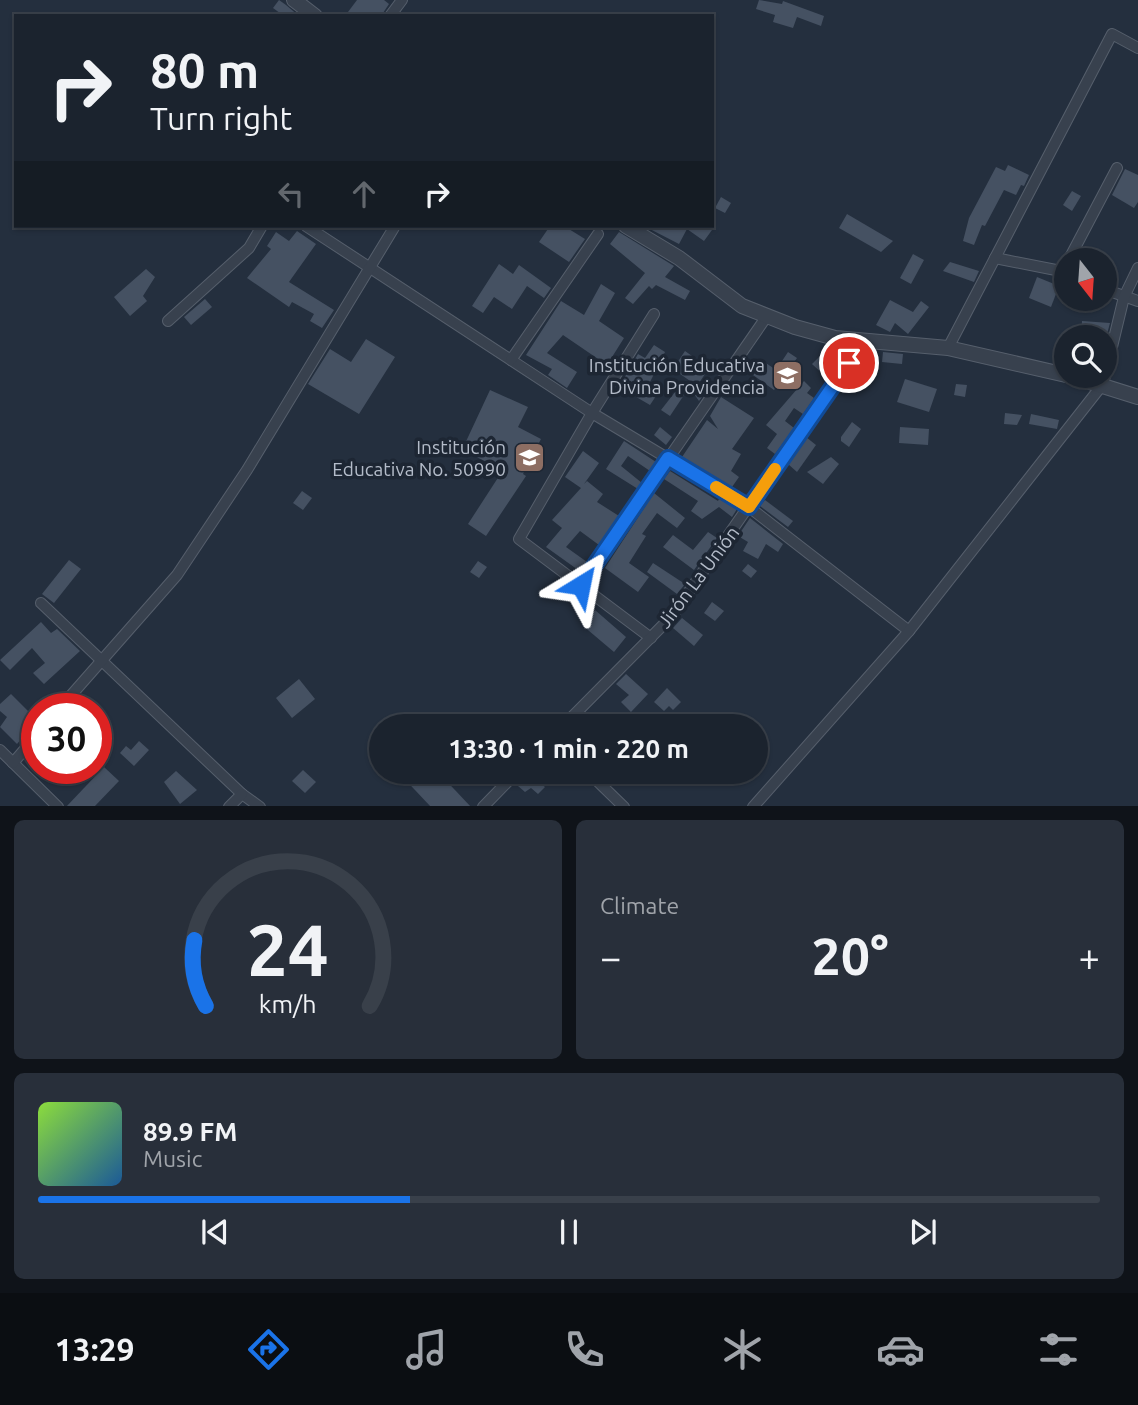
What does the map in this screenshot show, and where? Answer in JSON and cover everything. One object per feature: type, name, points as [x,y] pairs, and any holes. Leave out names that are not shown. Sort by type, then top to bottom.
[{"type":"street","points":[[294,0],[312,14]]},
{"type":"street","points":[[948,348],[1112,34],[1138,48]]},
{"type":"street","points":[[1075,248],[1117,168]]},
{"type":"street","points":[[168,321],[249,248],[261,228]]},
{"type":"street","points":[[309,228],[592,413],[749,507],[909,631]]},
{"type":"street","points":[[73,693],[177,575],[247,470],[395,228]]},
{"type":"street","points":[[629,228],[679,258],[742,306],[766,316],[835,338],[948,348],[1054,372]]},
{"type":"street","points":[[512,360],[598,234]]},
{"type":"street","points":[[995,258],[1054,266]]},
{"type":"street","points":[[1117,326],[1124,297],[1138,268]]},
{"type":"street","points":[[1117,294],[1138,301]]},
{"type":"street","points":[[651,638],[519,539],[592,413],[654,314]]},
{"type":"street","points":[[581,585],[766,316]]},
{"type":"street","name":"Jirón La Unión","points":[[575,714],[672,616],[863,342]]},
{"type":"street","points":[[754,806],[909,631],[1100,388]]},
{"type":"street","points":[[1114,388],[1138,397]]},
{"type":"street","points":[[41,603],[242,794],[259,806]]},
{"type":"street","points":[[0,750],[57,806]]},
{"type":"street","points":[[13,763],[21,754]]},
{"type":"street","points":[[484,806],[505,784]]},
{"type":"street","points":[[600,784],[623,806]]},
{"type":"street","points":[[230,806],[242,794]]},
{"type":"building","points":[[279,0],[296,14],[281,14],[273,8]]},
{"type":"building","points":[[357,0],[384,0],[389,4],[382,14],[346,14]]},
{"type":"building","points":[[759,0],[782,4],[783,1],[824,16],[821,26],[797,17],[793,28],[773,22],[775,15],[756,9]]},
{"type":"building","points":[[1008,165],[1029,175],[1024,186],[1021,185],[1016,195],[1004,190],[985,226],[982,225],[974,245],[963,241],[969,218],[996,167],[1005,171]]},
{"type":"building","points":[[1125,169],[1138,175],[1138,202],[1134,208],[1112,195]]},
{"type":"building","points":[[1072,191],[1081,196],[1072,211],[1063,205]]},
{"type":"building","points":[[721,197],[731,203],[725,213],[715,208]]},
{"type":"building","points":[[847,214],[893,241],[881,252],[839,228]]},
{"type":"building","points":[[549,228],[567,228],[585,239],[569,262],[539,242]]},
{"type":"building","points":[[648,228],[709,228],[712,230],[704,241],[687,229],[679,244]]},
{"type":"building","points":[[297,231],[316,244],[289,282],[334,310],[322,328],[310,321],[314,314],[292,302],[289,307],[247,278],[271,249],[267,246],[276,232],[289,241]]},
{"type":"building","points":[[619,232],[674,266],[665,277],[690,291],[685,300],[656,285],[652,289],[649,286],[633,304],[625,298],[645,273],[610,244]]},
{"type":"building","points":[[913,254],[924,260],[911,284],[900,278]]},
{"type":"building","points":[[950,262],[979,271],[974,282],[943,271]]},
{"type":"building","points":[[499,264],[513,274],[519,265],[551,288],[544,298],[527,286],[512,309],[494,297],[483,313],[472,306]]},
{"type":"building","points":[[146,269],[155,277],[143,296],[147,301],[130,316],[114,297]]},
{"type":"building","points":[[1037,277],[1054,284],[1051,307],[1029,298]]},
{"type":"building","points":[[601,284],[615,293],[599,321],[624,338],[607,365],[563,335],[547,353],[577,372],[567,388],[548,375],[552,369],[526,355],[561,301],[584,315]]},
{"type":"building","points":[[205,299],[212,307],[191,325],[184,317]]},
{"type":"building","points":[[890,300],[913,312],[921,301],[929,307],[908,334],[895,323],[890,332],[876,325]]},
{"type":"building","points":[[1082,321],[1110,323],[1109,325],[1082,325]]},
{"type":"building","points":[[366,339],[395,357],[359,414],[308,384],[330,349],[351,362]]},
{"type":"building","points":[[654,345],[665,352],[646,390],[656,396],[650,405],[631,394],[634,389],[622,382],[638,354],[645,358]]},
{"type":"building","points":[[834,348],[848,350],[830,375],[825,376],[812,364],[823,353],[827,357]]},
{"type":"building","points":[[685,351],[709,368],[699,383],[707,390],[699,401],[689,387],[693,383],[673,369]]},
{"type":"building","points":[[788,352],[797,358],[774,390],[753,375],[763,361],[776,370]]},
{"type":"building","points":[[883,352],[903,354],[902,364],[882,362]]},
{"type":"building","points":[[905,379],[937,389],[929,412],[897,402]]},
{"type":"building","points":[[804,381],[811,388],[807,393],[814,398],[803,414],[794,408],[785,421],[794,428],[775,454],[767,448],[777,434],[766,425]]},
{"type":"building","points":[[956,384],[967,385],[965,397],[954,395]]},
{"type":"building","points":[[679,387],[686,392],[670,416],[661,410]]},
{"type":"building","points":[[490,390],[528,407],[518,427],[541,439],[523,474],[526,476],[486,536],[468,524],[503,470],[462,450]]},
{"type":"building","points":[[721,397],[754,418],[732,449],[741,454],[731,471],[739,477],[732,487],[682,457],[707,420],[718,429],[710,416]]},
{"type":"building","points":[[1005,413],[1022,415],[1017,425],[1004,424]]},
{"type":"building","points":[[1031,414],[1059,420],[1057,429],[1029,424]]},
{"type":"building","points":[[852,422],[861,429],[849,447],[841,441],[841,437]]},
{"type":"building","points":[[660,427],[672,437],[666,445],[654,435]]},
{"type":"building","points":[[900,427],[929,429],[928,445],[899,443]]},
{"type":"building","points":[[806,437],[816,445],[797,472],[788,464]]},
{"type":"building","points":[[624,441],[656,462],[650,471],[628,456],[621,466],[642,483],[638,489],[606,469]]},
{"type":"building","points":[[583,451],[599,463],[584,484],[587,481],[603,494],[597,502],[619,516],[599,545],[580,531],[566,547],[587,562],[581,572],[546,547],[562,528],[552,520],[581,488],[565,477]]},
{"type":"building","points":[[831,457],[839,464],[823,484],[807,472]]},
{"type":"building","points":[[670,471],[718,501],[719,499],[737,509],[732,517],[719,507],[702,519],[691,511],[698,501],[664,479]]},
{"type":"building","points":[[302,491],[312,498],[303,510],[293,503]]},
{"type":"building","points":[[654,493],[685,518],[677,528],[657,513],[642,534],[646,536],[629,563],[649,577],[638,592],[605,568]]},
{"type":"building","points":[[765,500],[793,521],[788,527],[760,506]]},
{"type":"building","points":[[750,518],[783,544],[778,552],[766,544],[758,559],[743,551],[748,542],[738,536]]},
{"type":"building","points":[[708,532],[717,538],[694,570],[663,547],[673,535],[693,550]]},
{"type":"building","points":[[69,560],[81,569],[54,603],[42,594]]},
{"type":"building","points":[[478,561],[487,567],[479,578],[470,572]]},
{"type":"building","points":[[653,563],[685,584],[677,594],[647,572]]},
{"type":"building","points":[[748,564],[757,571],[751,578],[742,571]]},
{"type":"building","points":[[712,602],[724,611],[715,621],[704,613]]},
{"type":"building","points":[[595,610],[626,637],[614,652],[582,625]]},
{"type":"building","points":[[682,618],[703,635],[694,646],[673,628]]},
{"type":"building","points":[[41,622],[51,633],[57,629],[80,651],[44,684],[33,673],[45,663],[32,648],[10,670],[0,660]]},
{"type":"building","points":[[626,674],[648,694],[631,712],[621,702],[629,695],[616,684]]},
{"type":"building","points":[[299,679],[315,699],[292,718],[276,698]]},
{"type":"building","points":[[667,688],[681,702],[673,710],[669,706],[664,711],[654,702]]},
{"type":"building","points":[[11,694],[21,704],[21,739],[17,744],[0,727],[7,717],[0,711],[0,704]]},
{"type":"building","points":[[139,741],[149,750],[134,766],[120,753],[126,746],[131,750]]},
{"type":"building","points":[[303,770],[316,782],[305,793],[292,781]]},
{"type":"building","points":[[176,771],[197,790],[180,804],[164,782]]},
{"type":"building","points":[[112,774],[119,781],[95,806],[67,806],[88,784],[112,784]]},
{"type":"building","points":[[409,784],[449,784],[470,806],[430,806]]},
{"type":"building","points":[[542,784],[545,787],[538,794],[531,788],[525,792],[518,786]]},
{"type":"slow traffic","points":[[716,487],[749,507],[775,469]]},
{"type":"place","name":"Institución Educativa Divina Providencia","points":[[788,376]]},
{"type":"place","name":"Institución Educativa No. 50990","points":[[529,458]]},
{"type":"route","points":[[581,585],[668,458],[749,507],[849,363]]}]
